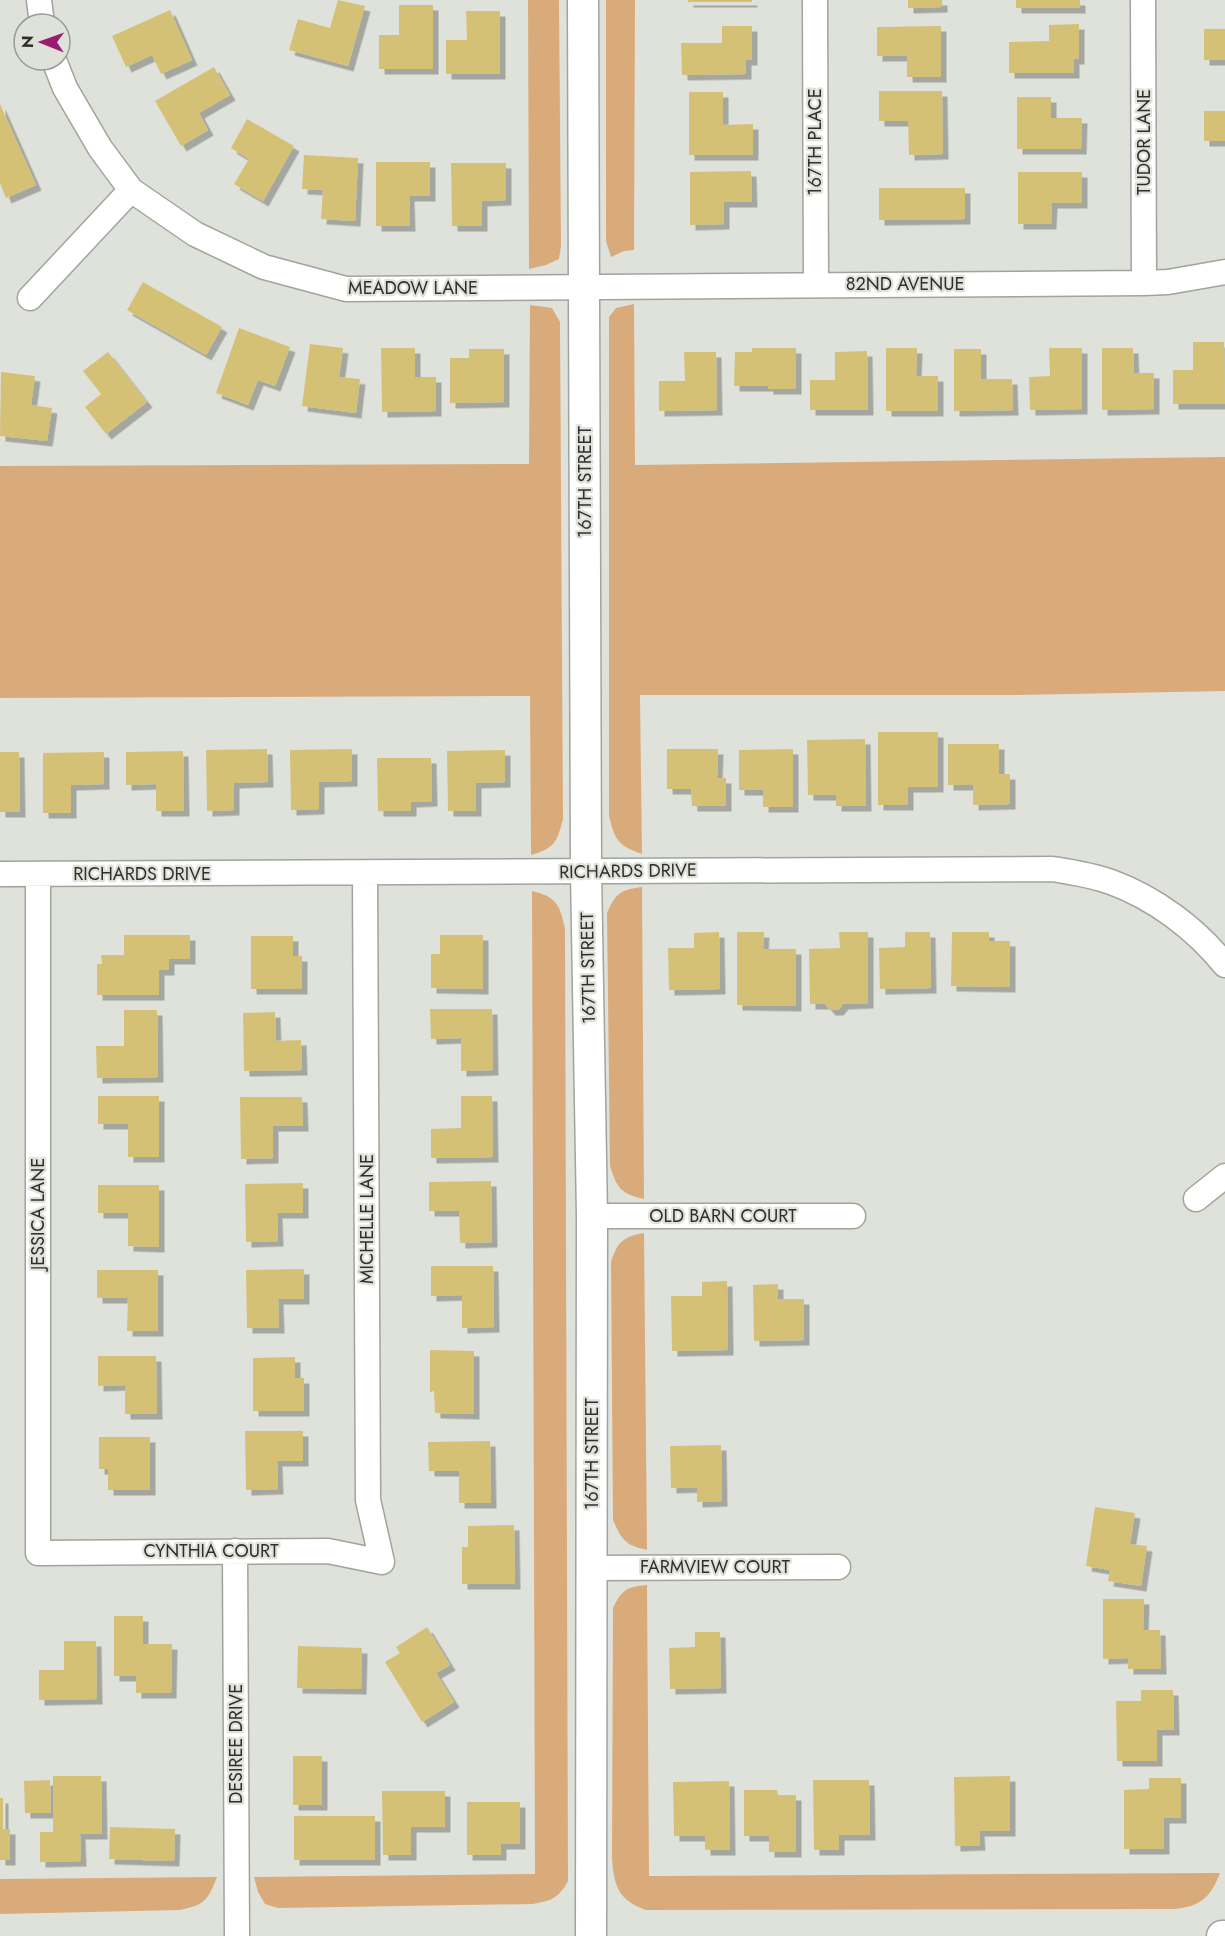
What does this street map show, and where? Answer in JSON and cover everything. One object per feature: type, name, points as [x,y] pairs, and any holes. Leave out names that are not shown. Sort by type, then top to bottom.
[{"type":"street","name":"167TH STREET","points":[[583,0],[586,871],[592,1216],[591,1936]]},
{"type":"street","name":"167TH PLACE","points":[[815,0],[816,285]]},
{"type":"street","name":"TUDOR LANE","points":[[1143,0],[1144,283]]},
{"type":"street","name":"MEADOW LANE","points":[[59,72],[65,88],[100,148],[131,190],[195,234],[264,267],[346,289],[583,287]]},
{"type":"street","points":[[30,298],[131,190]]},
{"type":"street","name":"82ND AVENUE","points":[[583,287],[1144,283],[1177,281],[1225,272]]},
{"type":"street","name":"RICHARDS DRIVE","points":[[0,874],[1053,869],[1110,881],[1138,894],[1194,933],[1225,965]]},
{"type":"street","name":"JESSICA LANE","points":[[38,874],[38,1553]]},
{"type":"street","name":"MICHELLE LANE","points":[[365,874],[368,1500],[382,1562]]},
{"type":"street","points":[[1196,1199],[1225,1176]]},
{"type":"street","name":"OLD BARN COURT","points":[[592,1216],[853,1216]]},
{"type":"street","name":"DESIREE DRIVE","points":[[235,1551],[237,1936]]},
{"type":"street","name":"CYNTHIA COURT","points":[[38,1553],[328,1551],[382,1562]]},
{"type":"street","name":"FARMVIEW COURT","points":[[592,1568],[838,1567]]},
{"type":"shaded area","points":[[528,0],[559,0],[561,246],[559,259],[529,269]]},
{"type":"shaded area","points":[[606,0],[635,0],[634,250],[624,251],[611,257],[606,241]]},
{"type":"shaded area","points":[[634,304],[635,465],[1225,457],[1225,691],[1016,695],[640,695],[642,854],[623,845],[613,831],[609,816],[609,317],[616,308]]},
{"type":"shaded area","points":[[530,305],[552,308],[560,322],[563,819],[557,839],[550,847],[531,855],[530,696],[0,698],[0,466],[529,464]]},
{"type":"shaded area","points":[[642,887],[644,1199],[630,1195],[621,1189],[610,1166],[607,913],[616,897],[624,891]]},
{"type":"shaded area","points":[[532,891],[547,896],[556,903],[565,929],[568,1881],[554,1898],[532,1904],[278,1908],[265,1904],[258,1892],[254,1877],[535,1874]]},
{"type":"shaded area","points":[[644,1233],[647,1550],[625,1541],[613,1520],[611,1262],[622,1241]]},
{"type":"shaded area","points":[[647,1585],[649,1876],[1220,1873],[1217,1881],[1198,1903],[1174,1909],[646,1910],[629,1902],[623,1897],[616,1884],[612,1858],[613,1608],[626,1590]]},
{"type":"shaded area","points":[[217,1877],[204,1900],[195,1906],[180,1910],[0,1914],[0,1879]]},
{"type":"building","points":[[338,0],[365,6],[348,66],[289,50],[298,19],[330,28]]},
{"type":"building","points":[[688,0],[752,0],[752,2],[688,2]]},
{"type":"building","points":[[908,0],[942,0],[942,7],[908,8]]},
{"type":"building","points":[[1016,0],[1080,0],[1080,8],[1016,8]]},
{"type":"building","points":[[399,5],[433,5],[433,69],[379,69],[379,35],[399,35]]},
{"type":"building","points":[[170,10],[192,60],[161,74],[152,55],[126,67],[112,36]]},
{"type":"building","points":[[466,11],[500,11],[500,74],[446,74],[446,40],[467,40]]},
{"type":"building","points":[[1079,24],[1079,59],[1074,59],[1074,73],[1009,73],[1009,42],[1049,41],[1049,25]]},
{"type":"building","points":[[722,26],[752,26],[752,60],[746,60],[746,74],[682,75],[681,43],[722,43]]},
{"type":"building","points":[[941,26],[941,77],[907,77],[907,56],[877,56],[877,27]]},
{"type":"building","points":[[1204,29],[1225,29],[1225,60],[1204,60]]},
{"type":"building","points":[[214,67],[230,95],[199,113],[208,130],[181,146],[155,101]]},
{"type":"building","points":[[879,91],[942,91],[943,154],[909,155],[908,121],[879,121]]},
{"type":"building","points":[[689,92],[723,92],[723,125],[753,124],[753,155],[689,155]]},
{"type":"building","points":[[1017,97],[1051,97],[1051,118],[1082,118],[1081,149],[1017,149]]},
{"type":"building","points":[[0,104],[36,185],[6,198],[0,183]]},
{"type":"building","points":[[1204,111],[1225,111],[1225,141],[1204,141]]},
{"type":"building","points":[[247,119],[294,146],[263,201],[234,184],[249,159],[231,148]]},
{"type":"building","points":[[304,155],[358,158],[355,221],[321,219],[323,190],[302,189]]},
{"type":"building","points":[[376,162],[430,162],[430,196],[409,196],[410,226],[376,226]]},
{"type":"building","points":[[451,163],[506,163],[506,200],[482,201],[482,226],[452,226]]},
{"type":"building","points":[[751,171],[752,202],[724,202],[724,224],[690,225],[690,172]]},
{"type":"building","points":[[1018,172],[1082,172],[1082,203],[1052,203],[1051,224],[1018,224]]},
{"type":"building","points":[[879,188],[965,188],[965,219],[879,220]]},
{"type":"building","points":[[143,282],[222,327],[206,355],[127,310]]},
{"type":"building","points":[[239,328],[290,347],[275,386],[258,380],[248,405],[216,393]]},
{"type":"building","points":[[1193,342],[1224,342],[1225,404],[1173,404],[1173,370],[1193,370]]},
{"type":"building","points":[[310,344],[343,348],[339,377],[360,379],[356,413],[302,406]]},
{"type":"building","points":[[381,348],[415,348],[415,377],[436,377],[436,411],[382,412]]},
{"type":"building","points":[[752,348],[796,348],[796,389],[734,386],[735,352],[752,352]]},
{"type":"building","points":[[886,348],[917,348],[916,376],[938,376],[938,411],[886,411]]},
{"type":"building","points":[[1049,348],[1082,348],[1082,409],[1030,410],[1029,377],[1050,376]]},
{"type":"building","points":[[1102,348],[1133,348],[1134,373],[1154,373],[1154,409],[1102,410]]},
{"type":"building","points":[[469,349],[504,349],[504,402],[450,403],[450,358],[469,358]]},
{"type":"building","points":[[954,349],[981,349],[981,379],[1012,379],[1013,410],[954,411]]},
{"type":"building","points":[[867,351],[868,410],[810,410],[810,380],[835,380],[835,352]]},
{"type":"building","points":[[108,352],[147,402],[106,434],[85,407],[101,394],[83,371]]},
{"type":"building","points":[[684,352],[716,352],[717,410],[659,411],[659,381],[685,381]]},
{"type":"building","points":[[1,372],[35,376],[31,405],[52,408],[47,441],[0,436]]},
{"type":"building","points":[[878,732],[938,732],[938,787],[908,787],[908,805],[878,805]]},
{"type":"building","points":[[865,739],[866,806],[836,806],[836,795],[808,795],[807,740]]},
{"type":"building","points":[[948,744],[999,744],[999,774],[1010,774],[1010,804],[973,805],[973,785],[948,785]]},
{"type":"building","points":[[267,749],[268,782],[234,783],[234,810],[207,811],[206,750]]},
{"type":"building","points":[[352,749],[352,781],[319,782],[319,809],[291,810],[290,750]]},
{"type":"building","points":[[667,749],[718,749],[717,778],[726,778],[726,806],[692,806],[691,789],[667,789]]},
{"type":"building","points":[[793,749],[793,807],[763,807],[763,790],[739,790],[739,750]]},
{"type":"building","points":[[505,750],[505,782],[476,783],[476,811],[448,811],[447,751]]},
{"type":"building","points":[[183,751],[184,811],[156,811],[156,784],[126,785],[126,752]]},
{"type":"building","points":[[0,752],[19,752],[20,812],[0,812]]},
{"type":"building","points":[[104,752],[104,784],[71,785],[71,813],[43,813],[43,753]]},
{"type":"building","points":[[377,758],[431,758],[432,801],[411,802],[411,811],[378,811]]},
{"type":"building","points":[[719,932],[720,989],[669,990],[668,948],[694,948],[694,933]]},
{"type":"building","points":[[737,932],[764,932],[763,949],[796,949],[796,1006],[737,1005]]},
{"type":"building","points":[[839,932],[868,932],[868,1003],[843,1004],[838,1010],[830,1010],[825,1004],[810,1004],[809,949],[840,948]]},
{"type":"building","points":[[905,932],[930,932],[931,988],[880,989],[879,948],[905,947]]},
{"type":"building","points":[[952,932],[989,932],[989,941],[1010,941],[1010,987],[951,986]]},
{"type":"building","points":[[124,935],[190,935],[190,959],[169,959],[169,970],[159,970],[159,995],[97,995],[97,964],[102,964],[101,955],[124,955]]},
{"type":"building","points":[[440,935],[483,935],[483,989],[431,988],[431,954],[440,954]]},
{"type":"building","points":[[251,936],[293,936],[293,956],[302,956],[302,989],[251,989]]},
{"type":"building","points":[[430,1009],[492,1009],[493,1070],[461,1071],[461,1038],[431,1039]]},
{"type":"building","points":[[124,1010],[157,1010],[158,1077],[97,1078],[96,1046],[124,1046]]},
{"type":"building","points":[[275,1012],[276,1041],[301,1040],[302,1070],[244,1071],[243,1013]]},
{"type":"building","points":[[98,1096],[159,1096],[159,1157],[128,1157],[128,1124],[98,1124]]},
{"type":"building","points":[[461,1096],[492,1096],[493,1157],[431,1158],[431,1129],[461,1128]]},
{"type":"building","points":[[240,1097],[302,1097],[303,1126],[273,1126],[273,1158],[241,1159]]},
{"type":"building","points":[[491,1181],[492,1242],[460,1243],[459,1211],[429,1211],[429,1182]]},
{"type":"building","points":[[303,1183],[303,1213],[277,1213],[278,1241],[246,1242],[245,1184]]},
{"type":"building","points":[[98,1185],[159,1185],[159,1247],[128,1246],[128,1213],[98,1213]]},
{"type":"building","points":[[431,1266],[493,1266],[494,1327],[462,1328],[462,1295],[431,1296]]},
{"type":"building","points":[[304,1269],[304,1299],[278,1299],[279,1328],[247,1328],[246,1270]]},
{"type":"building","points":[[97,1270],[158,1270],[158,1331],[127,1331],[128,1298],[97,1298]]},
{"type":"building","points":[[727,1281],[728,1350],[672,1351],[671,1296],[702,1296],[702,1282]]},
{"type":"building","points":[[778,1284],[778,1299],[804,1299],[804,1340],[754,1341],[753,1285]]},
{"type":"building","points":[[430,1350],[474,1351],[474,1414],[435,1413],[434,1391],[430,1392]]},
{"type":"building","points":[[98,1356],[156,1356],[157,1414],[125,1414],[125,1385],[98,1386]]},
{"type":"building","points":[[295,1357],[295,1378],[304,1378],[304,1411],[253,1411],[253,1358]]},
{"type":"building","points":[[245,1431],[303,1431],[303,1461],[277,1461],[278,1489],[246,1490]]},
{"type":"building","points":[[99,1437],[150,1437],[150,1490],[108,1490],[108,1469],[99,1469]]},
{"type":"building","points":[[490,1441],[491,1503],[459,1503],[459,1471],[429,1471],[428,1442]]},
{"type":"building","points":[[721,1445],[722,1501],[697,1502],[697,1487],[671,1488],[670,1446]]},
{"type":"building","points":[[1095,1507],[1135,1513],[1130,1544],[1147,1546],[1141,1586],[1108,1581],[1110,1570],[1086,1566]]},
{"type":"building","points":[[514,1525],[515,1584],[462,1584],[462,1547],[468,1547],[468,1526]]},
{"type":"building","points":[[1103,1599],[1144,1599],[1143,1630],[1160,1630],[1161,1669],[1128,1669],[1128,1658],[1103,1659]]},
{"type":"building","points":[[114,1616],[143,1616],[143,1644],[172,1644],[171,1693],[136,1693],[136,1676],[114,1676]]},
{"type":"building","points":[[427,1627],[450,1665],[436,1673],[454,1702],[422,1722],[385,1662],[400,1653],[396,1647]]},
{"type":"building","points":[[695,1632],[720,1632],[721,1688],[670,1689],[669,1648],[695,1647]]},
{"type":"building","points":[[64,1641],[96,1641],[97,1699],[39,1700],[39,1670],[64,1670]]},
{"type":"building","points":[[298,1646],[362,1648],[361,1689],[297,1688]]},
{"type":"building","points":[[1141,1690],[1173,1690],[1174,1730],[1157,1730],[1157,1761],[1117,1761],[1116,1701],[1141,1701]]},
{"type":"building","points":[[293,1756],[322,1756],[322,1805],[293,1805]]},
{"type":"building","points":[[53,1776],[101,1776],[102,1834],[80,1834],[81,1861],[40,1862],[40,1832],[53,1832]]},
{"type":"building","points":[[1010,1776],[1010,1831],[979,1831],[980,1845],[955,1846],[954,1777]]},
{"type":"building","points":[[1149,1778],[1181,1778],[1181,1818],[1164,1818],[1164,1849],[1124,1849],[1124,1790],[1149,1789]]},
{"type":"building","points":[[50,1780],[51,1813],[25,1813],[24,1781]]},
{"type":"building","points":[[813,1780],[869,1780],[870,1835],[839,1835],[839,1850],[814,1850]]},
{"type":"building","points":[[729,1781],[730,1850],[705,1850],[705,1836],[674,1836],[673,1782]]},
{"type":"building","points":[[744,1790],[777,1790],[778,1795],[796,1795],[796,1852],[769,1852],[769,1836],[744,1836]]},
{"type":"building","points":[[382,1791],[445,1791],[445,1827],[411,1827],[411,1855],[383,1855]]},
{"type":"building","points":[[0,1798],[3,1798],[3,1829],[10,1829],[10,1860],[0,1860]]},
{"type":"building","points":[[467,1802],[520,1802],[520,1844],[501,1844],[501,1855],[467,1855]]},
{"type":"building","points":[[294,1816],[375,1816],[375,1860],[294,1860]]},
{"type":"building","points":[[110,1827],[175,1829],[174,1861],[109,1859]]}]
